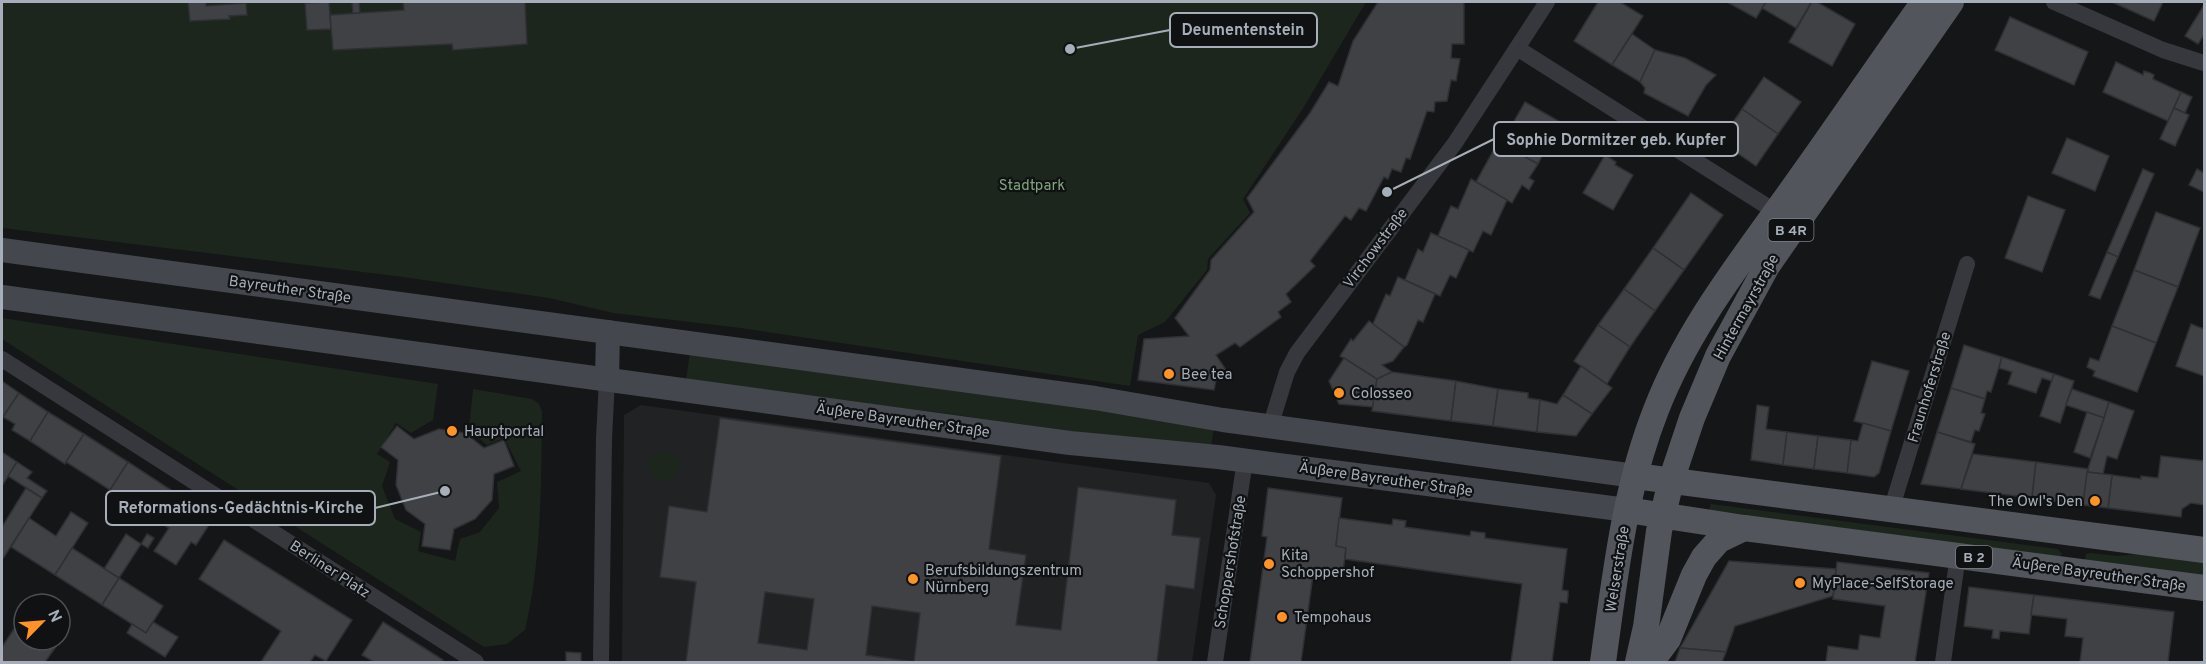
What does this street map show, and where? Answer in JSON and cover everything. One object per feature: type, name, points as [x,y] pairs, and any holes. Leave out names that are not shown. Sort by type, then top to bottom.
[{"type":"main road","name":"Hintermayrstraße","points":[[1635,476],[1655,412],[1681,354],[1720,289],[1924,2]]},
{"type":"main road","name":"Hintermayrstraße","points":[[1662,515],[1684,441],[1708,376],[1754,287],[1781,244],[1951,2]]},
{"type":"main road","name":"Bayreuther Straße","points":[[2,250],[608,332]]},
{"type":"main road","name":"Äußere Bayreuther Straße","points":[[2,297],[1070,443],[1245,460],[2205,588]]},
{"type":"main road","points":[[607,380],[608,332],[1095,398],[1270,427],[2205,550]]},
{"type":"main road","name":"Welserstraße","points":[[1603,663],[1627,510],[1635,476]]},
{"type":"main road","name":"B 4R","points":[[1638,663],[1646,627],[1662,515]]},
{"type":"main road","points":[[1650,663],[1668,639],[1694,575],[1704,557],[1712,546],[1725,536],[1744,528]]},
{"type":"main road","points":[[2076,570],[2073,558],[2074,547],[2089,535]]},
{"type":"street","name":"Virchowstraße","points":[[1270,427],[1287,372],[1297,353],[1455,143],[1547,2]]},
{"type":"street","points":[[2054,2],[2163,50],[2205,63]]},
{"type":"street","points":[[1517,48],[1776,212]]},
{"type":"street","name":"Fraunhoferstraße","points":[[1891,510],[1967,264]]},
{"type":"street","name":"Berliner Platz","points":[[2,359],[476,663]]},
{"type":"street","points":[[601,663],[607,380]]},
{"type":"street","name":"Schoppershofstraße","points":[[1215,663],[1245,460]]},
{"type":"street","points":[[1943,663],[1958,555]]},
{"type":"shaded area","name":"Berufsbildungszentrum Nürnberg","points":[[641,405],[1209,483],[1216,495],[1192,662],[622,662],[624,415]]},
{"type":"green space","name":"Stadtpark","points":[[2,2],[1366,2],[1302,110],[1243,199],[1250,213],[1208,259],[1207,270],[1165,322],[1138,335],[1130,386],[741,328],[613,313],[549,298],[396,276],[2,228]]},
{"type":"green space","points":[[2,318],[438,384],[433,420],[411,433],[396,423],[377,454],[390,462],[382,486],[395,519],[421,532],[418,551],[455,561],[460,539],[480,532],[499,508],[497,482],[521,471],[504,438],[487,445],[469,430],[473,389],[532,399],[539,404],[542,411],[541,494],[535,576],[525,630],[507,644],[484,647],[2,339]]},
{"type":"green space","points":[[690,352],[1101,409],[1214,428],[1211,446],[1112,437],[686,381]]},
{"type":"green space","points":[[664,451],[674,456],[679,466],[674,476],[664,481],[654,476],[649,466],[654,456]]},
{"type":"green space","points":[[1711,504],[2058,549],[2062,554],[2060,557],[1708,512]]},
{"type":"green space","points":[[2149,553],[2204,560],[2204,577],[2085,560],[2086,554],[2117,556]]},
{"type":"building","points":[[188,2],[206,2],[206,6],[246,3],[247,15],[229,16],[230,19],[190,21]]},
{"type":"building","points":[[329,2],[331,29],[307,30],[305,3]]},
{"type":"building","points":[[352,2],[359,2],[360,13],[353,14]]},
{"type":"building","points":[[403,2],[525,2],[527,44],[453,50],[452,44],[333,50],[330,15],[404,10]]},
{"type":"building","points":[[1378,2],[1464,2],[1464,44],[1452,44],[1451,58],[1460,59],[1456,81],[1451,80],[1447,101],[1435,102],[1434,112],[1427,111],[1410,159],[1406,158],[1401,172],[1392,169],[1388,179],[1384,177],[1366,211],[1359,208],[1351,220],[1345,216],[1310,261],[1315,266],[1286,294],[1291,302],[1278,312],[1281,317],[1240,347],[1235,343],[1216,355],[1226,370],[1217,375],[1214,390],[1138,380],[1144,339],[1189,336],[1175,318],[1210,270],[1211,260],[1254,212],[1247,198],[1310,113],[1329,82],[1338,86],[1353,41]]},
{"type":"building","points":[[1598,2],[1620,2],[1643,16],[1612,65],[1574,41]]},
{"type":"building","points":[[1727,2],[1766,2],[1756,18]]},
{"type":"building","points":[[1766,2],[1811,3],[1796,28],[1762,8]]},
{"type":"building","points":[[1812,2],[1817,2],[1855,24],[1832,66],[1789,42]]},
{"type":"building","points":[[2112,2],[2163,2],[2154,21]]},
{"type":"building","points":[[2204,5],[2204,35],[2198,44],[2185,36]]},
{"type":"building","points":[[2010,17],[2088,52],[2074,85],[1995,50]]},
{"type":"building","points":[[1632,34],[1655,50],[1640,82],[1612,65]]},
{"type":"building","points":[[1655,50],[1685,58],[1716,75],[1706,85],[1688,116],[1644,93],[1645,88],[1640,82]]},
{"type":"building","points":[[2116,62],[2143,75],[2144,71],[2150,73],[2154,75],[2153,79],[2181,92],[2168,121],[2103,92]]},
{"type":"building","points":[[1764,77],[1801,102],[1778,134],[1742,109]]},
{"type":"building","points":[[2181,92],[2192,97],[2185,113],[2174,108]]},
{"type":"building","points":[[1525,102],[1562,123],[1550,144],[1554,146],[1549,155],[1544,152],[1538,164],[1501,144]]},
{"type":"building","points":[[2174,108],[2189,115],[2175,146],[2160,139]]},
{"type":"building","points":[[1742,109],[1778,134],[1756,166],[1720,141]]},
{"type":"building","points":[[2067,138],[2109,156],[2095,191],[2052,173]]},
{"type":"building","points":[[1498,142],[1538,164],[1529,178],[1534,181],[1529,190],[1522,185],[1512,203],[1476,182]]},
{"type":"building","points":[[1605,155],[1616,162],[1615,165],[1633,175],[1613,210],[1583,193]]},
{"type":"building","points":[[2143,169],[2154,174],[2118,257],[2107,252]]},
{"type":"building","points":[[2197,169],[2204,173],[2204,192],[2189,185]]},
{"type":"building","points":[[1471,179],[1507,200],[1491,235],[1483,231],[1473,252],[1438,236],[1451,206],[1458,209]]},
{"type":"building","points":[[1691,193],[1723,215],[1684,270],[1653,248]]},
{"type":"building","points":[[2028,196],[2065,210],[2042,272],[2005,258]]},
{"type":"building","points":[[2156,212],[2200,228],[2178,287],[2134,270]]},
{"type":"building","points":[[1431,233],[1469,250],[1456,278],[1450,275],[1440,296],[1405,280],[1418,249],[1423,252]]},
{"type":"building","points":[[1653,248],[1684,270],[1655,311],[1624,289]]},
{"type":"building","points":[[2107,252],[2118,257],[2100,299],[2089,295]]},
{"type":"building","points":[[2134,270],[2178,287],[2156,343],[2112,326]]},
{"type":"building","points":[[1398,277],[1435,294],[1423,322],[1418,320],[1404,347],[1373,324],[1386,294],[1390,296]]},
{"type":"building","points":[[1624,289],[1655,311],[1630,347],[1598,325]]},
{"type":"building","points":[[1369,321],[1404,347],[1393,361],[1382,365],[1392,372],[1377,379],[1340,356],[1351,339],[1353,341]]},
{"type":"building","points":[[2191,324],[2204,329],[2204,376],[2176,366]]},
{"type":"building","points":[[1598,325],[1630,347],[1607,384],[1574,361]]},
{"type":"building","points":[[2112,326],[2156,343],[2137,392],[2093,376],[2095,371],[2087,367],[2090,358],[2099,361]]},
{"type":"building","points":[[1964,345],[2002,357],[1991,392],[1987,391],[1985,399],[1951,388]]},
{"type":"building","points":[[2002,357],[2054,374],[2052,381],[2042,378],[2036,393],[2008,384],[2012,372],[1999,368]]},
{"type":"building","points":[[1344,358],[1377,379],[1373,407],[1339,404],[1329,381]]},
{"type":"building","points":[[1872,361],[1909,371],[1891,431],[1854,421]]},
{"type":"building","points":[[1581,366],[1612,388],[1592,414],[1563,395]]},
{"type":"building","points":[[1392,372],[1456,381],[1451,421],[1372,411],[1377,379]]},
{"type":"building","points":[[2054,374],[2074,381],[2060,423],[2040,416]]},
{"type":"building","points":[[2,381],[19,393],[3,417],[2,415]]},
{"type":"building","points":[[1456,381],[1498,389],[1493,426],[1451,421]]},
{"type":"building","points":[[1951,388],[1985,399],[1981,413],[1985,414],[1979,431],[1975,430],[1971,442],[1937,432]]},
{"type":"building","points":[[1498,389],[1528,393],[1528,398],[1540,400],[1537,432],[1493,426]]},
{"type":"building","points":[[2072,389],[2109,402],[2104,418],[2066,405]]},
{"type":"building","points":[[19,393],[48,412],[30,441],[12,430],[15,424],[3,417]]},
{"type":"building","points":[[1563,395],[1592,414],[1576,436],[1537,432],[1540,400],[1557,404]]},
{"type":"building","points":[[2109,402],[2134,411],[2117,459],[2107,456],[2103,474],[2087,472]]},
{"type":"building","points":[[1757,405],[1769,407],[1766,429],[1787,432],[1783,465],[1751,460]]},
{"type":"building","points":[[48,412],[84,434],[65,464],[30,441]]},
{"type":"building","points":[[2087,412],[2104,418],[2090,458],[2074,452]]},
{"type":"building","name":"Berufsbildungszentrum Nürnberg","points":[[720,418],[1001,456],[989,549],[1026,555],[1016,625],[1061,630],[1078,487],[1176,500],[1172,535],[1200,538],[1194,589],[1166,585],[1157,662],[914,662],[686,662],[696,582],[660,577],[669,506],[707,512]],"holes":[[[765,592],[814,599],[807,650],[758,643]],[[872,606],[920,613],[914,662],[866,655]]]},
{"type":"building","points":[[1863,423],[1891,431],[1879,473],[1874,477],[1847,473],[1851,440],[1858,441]]},
{"type":"building","points":[[397,426],[414,439],[439,429],[465,433],[484,448],[504,440],[514,466],[494,474],[492,500],[475,519],[454,529],[450,550],[422,546],[425,524],[406,510],[396,485],[398,460],[381,447]]},
{"type":"building","points":[[1787,432],[1818,436],[1814,469],[1783,465]]},
{"type":"building","points":[[1937,432],[1975,444],[1961,489],[1921,484]]},
{"type":"building","points":[[84,434],[128,462],[110,490],[66,462]]},
{"type":"building","points":[[1818,436],[1851,440],[1847,473],[1814,469]]},
{"type":"building","points":[[2,452],[17,462],[2,486]]},
{"type":"building","points":[[1973,454],[2036,462],[2032,498],[1961,489]]},
{"type":"building","points":[[2161,456],[2204,461],[2204,505],[2191,503],[2182,509],[2181,517],[2108,508],[2112,475],[2141,479],[2141,476],[2158,478]]},
{"type":"building","points":[[17,462],[32,472],[27,478],[47,491],[42,498],[8,476]]},
{"type":"building","points":[[128,462],[174,492],[156,520],[110,490]]},
{"type":"building","points":[[2036,462],[2088,469],[2083,505],[2032,498]]},
{"type":"building","points":[[2087,472],[2112,475],[2108,508],[2083,505]]},
{"type":"building","points":[[26,488],[42,498],[2,560],[2,527]]},
{"type":"building","name":"Tempohaus","points":[[1268,488],[1342,498],[1336,546],[1346,548],[1343,572],[1314,568],[1301,662],[1250,662],[1267,537],[1262,536]]},
{"type":"building","points":[[174,492],[214,517],[196,545],[191,542],[176,565],[154,551],[169,528],[156,520]]},
{"type":"building","points":[[71,512],[88,523],[55,575],[11,547],[29,518],[56,536]]},
{"type":"building","points":[[1339,518],[1392,525],[1393,519],[1406,521],[1405,527],[1470,536],[1471,531],[1485,533],[1485,538],[1567,549],[1562,590],[1568,591],[1568,596],[1567,603],[1560,602],[1552,662],[1511,662],[1522,584],[1345,559],[1346,548],[1336,546]]},
{"type":"building","points":[[126,534],[141,544],[119,578],[104,569]]},
{"type":"building","points":[[147,534],[154,538],[148,548],[141,544]]},
{"type":"building","points":[[224,540],[352,620],[326,661],[315,655],[310,662],[261,662],[281,631],[199,579]]},
{"type":"building","points":[[72,548],[119,578],[102,605],[55,575]]},
{"type":"building","points":[[1729,561],[1836,569],[1833,596],[1735,626],[1726,652],[1680,648]]},
{"type":"building","points":[[1837,562],[1929,573],[1915,662],[1826,662],[1828,646],[1858,650],[1860,635],[1880,638],[1885,606],[1833,599]]},
{"type":"building","points":[[119,578],[163,606],[146,633],[102,605]]},
{"type":"building","points":[[1969,587],[2034,595],[2029,634],[2000,631],[1999,639],[1992,638],[1993,630],[1964,626]]},
{"type":"building","points":[[2034,595],[2174,612],[2168,662],[2080,662],[2083,638],[2065,636],[2067,619],[2031,615]]},
{"type":"building","points":[[153,622],[178,637],[165,657],[127,633],[132,624],[146,633]]},
{"type":"building","points":[[383,622],[443,660],[441,662],[374,662],[362,655]]},
{"type":"building","points":[[12,632],[12,652],[52,652],[45,662],[2,662],[2,647]]},
{"type":"building","points":[[1680,648],[1726,652],[1722,662],[1675,662]]},
{"type":"building","points":[[566,652],[581,653],[581,662],[566,662]]},
{"type":"place","name":"Deumentenstein","points":[[1070,49]]},
{"type":"place","name":"Sophie Dormitzer geb. Kupfer","points":[[1387,192]]},
{"type":"place","name":"Bee tea","points":[[1169,374]]},
{"type":"place","name":"Colosseo","points":[[1339,393]]},
{"type":"place","name":"Hauptportal","points":[[452,431]]},
{"type":"place","name":"Reformations-Gedächtnis-Kirche","points":[[445,491]]},
{"type":"place","name":"The Owl's Den","points":[[2095,501]]},
{"type":"place","name":"Kita Schoppershof","points":[[1269,564]]},
{"type":"place","name":"Berufsbildungszentrum Nürnberg","points":[[913,579]]},
{"type":"place","name":"MyPlace-SelfStorage","points":[[1800,583]]},
{"type":"place","name":"Tempohaus","points":[[1282,617]]}]
